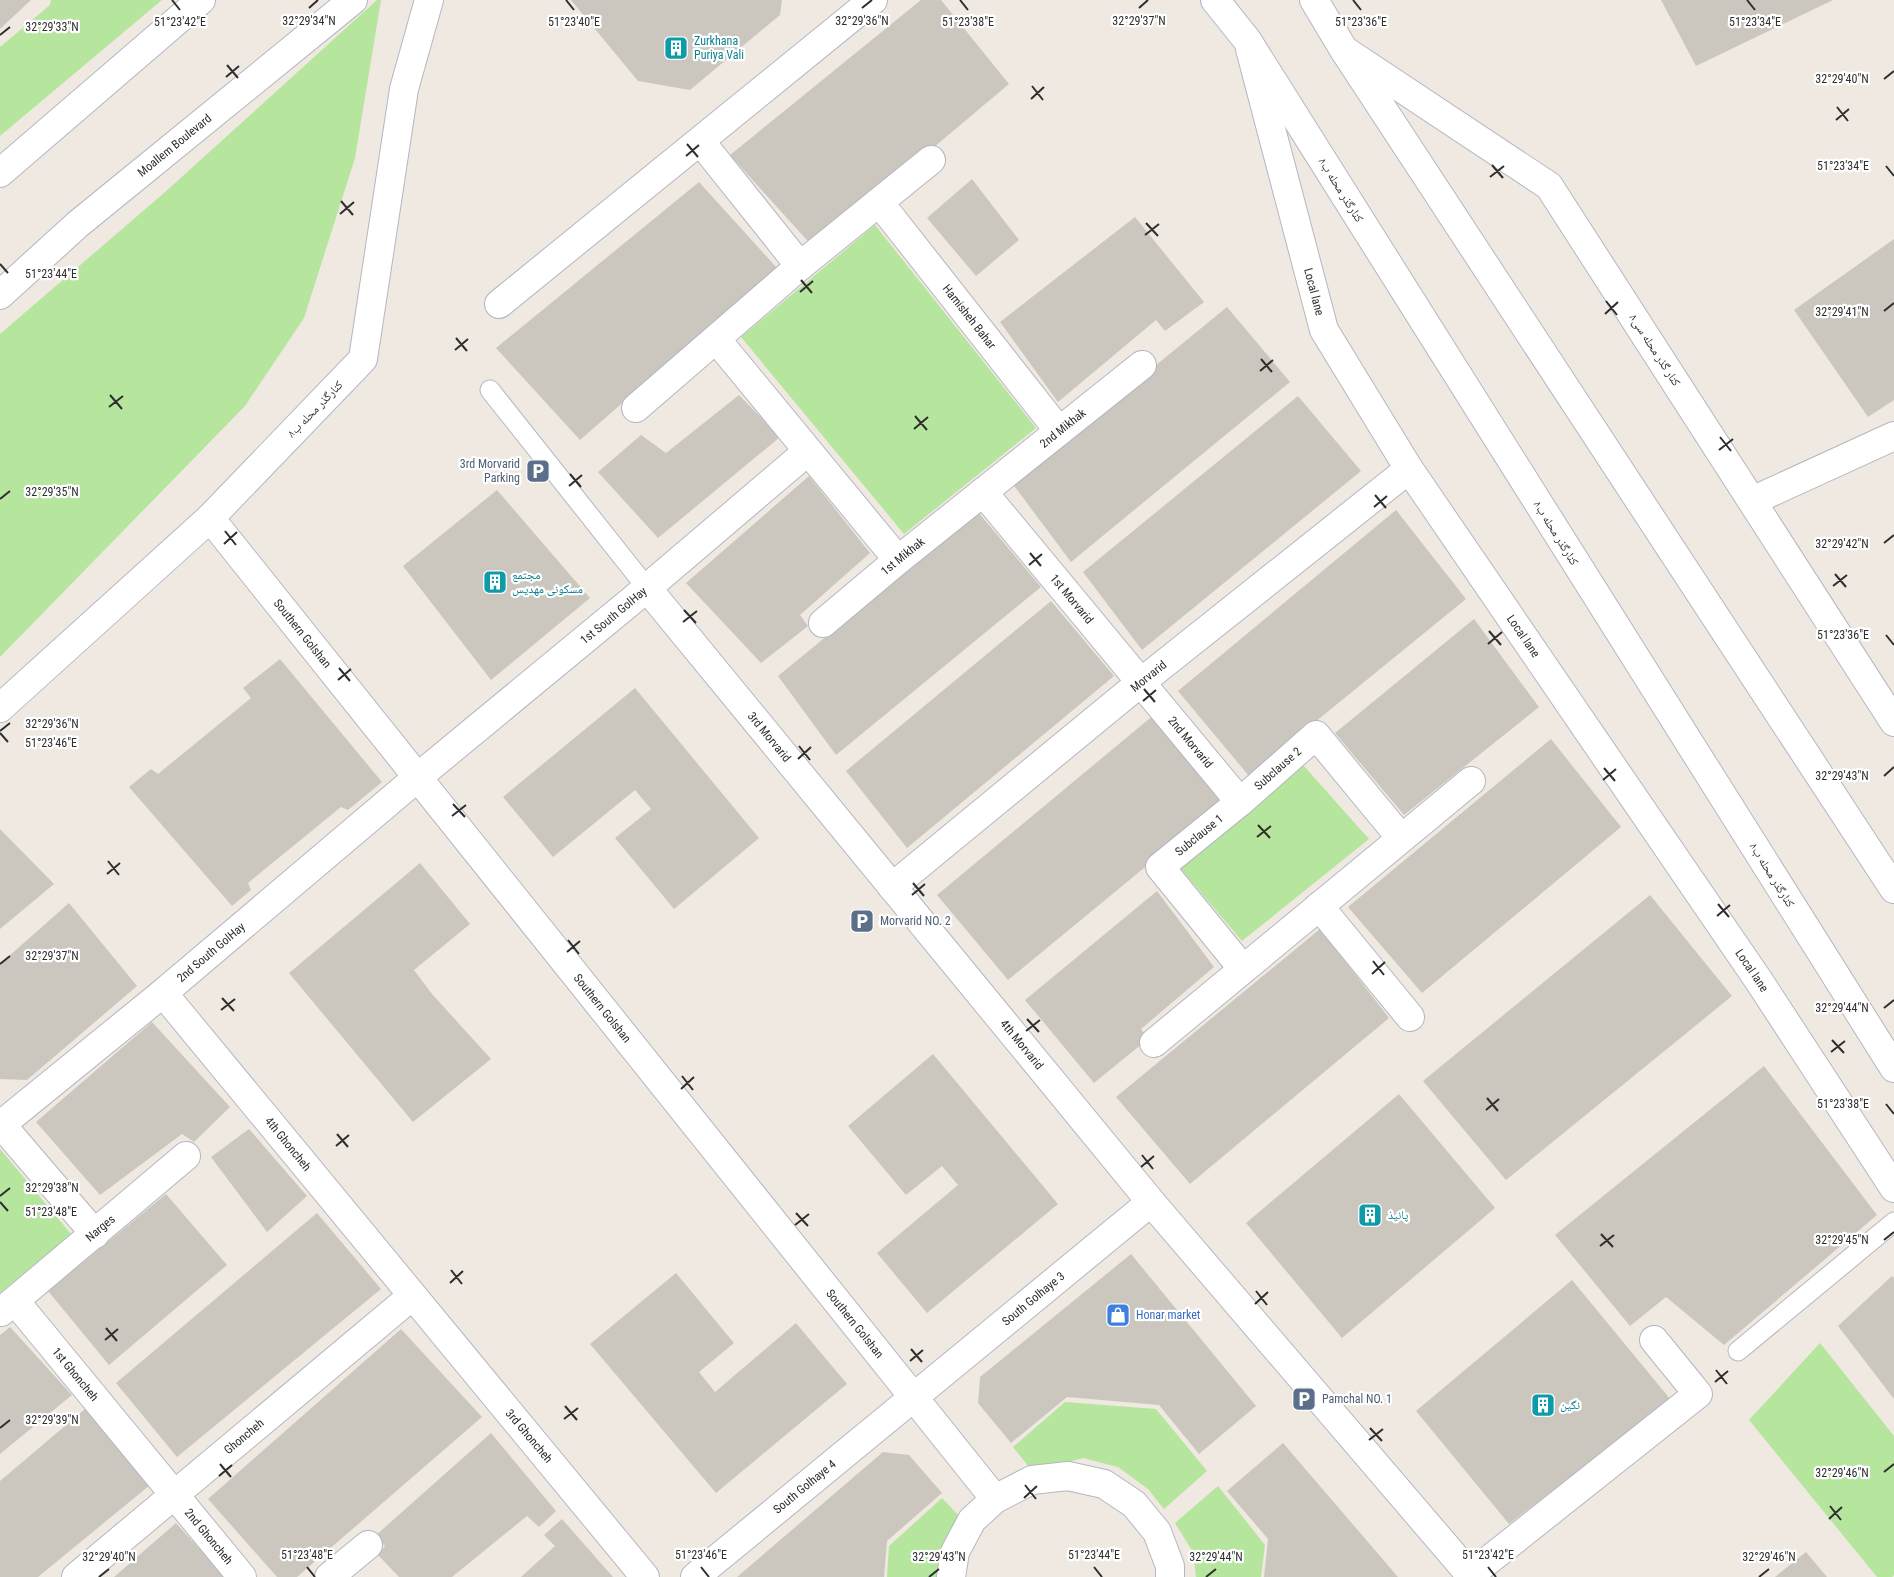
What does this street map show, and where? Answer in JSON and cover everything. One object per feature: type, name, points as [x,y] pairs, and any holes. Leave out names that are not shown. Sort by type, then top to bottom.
[{"type":"street","points":[[0,172],[200,0]]},
{"type":"street","name":"Moallem Boulevard","points":[[0,295],[78,224],[353,0]]},
{"type":"street","name":"کنارگذر محله ب۸","points":[[0,708],[210,518],[363,359],[404,89],[429,0]]},
{"type":"street","points":[[499,304],[701,142],[873,0]]},
{"type":"street","name":"کنارگذر محله ب۸","points":[[1215,0],[1247,40],[1894,1068]]},
{"type":"street","points":[[1314,0],[1344,50],[1894,889]]},
{"type":"street","name":"Local lane","points":[[1247,40],[1324,330],[1409,469],[1759,980],[1894,1188]]},
{"type":"street","name":"کنار گذر محله سی۸","points":[[1344,50],[1549,186],[1894,722]]},
{"type":"street","points":[[701,142],[800,266]]},
{"type":"street","points":[[636,408],[800,266],[931,160]]},
{"type":"street","name":"Hamisheh Bahar","points":[[879,202],[1059,431]]},
{"type":"street","points":[[716,339],[898,560]]},
{"type":"street","name":"2nd Mikhak","points":[[983,492],[1142,365]]},
{"type":"street","points":[[1752,501],[1894,436]]},
{"type":"street","name":"1st South GolHay","points":[[418,777],[808,452]]},
{"type":"street","name":"Morvarid","points":[[892,887],[1140,682],[1409,469]]},
{"type":"street","name":"1st Mikhak","points":[[823,623],[983,492]]},
{"type":"street","name":"1st Morvarid","points":[[983,492],[1140,682]]},
{"type":"street","name":"Southern Golshan","points":[[210,518],[915,1397],[994,1499]]},
{"type":"street","name":"3rd Morvarid","points":[[647,588],[892,887]]},
{"type":"street","name":"2nd Morvarid","points":[[1140,682],[1240,802]]},
{"type":"street","name":"Subclause 2","points":[[1240,802],[1316,734],[1402,838]]},
{"type":"street","name":"2nd South GolHay","points":[[1,1123],[163,993],[418,777]]},
{"type":"street","points":[[1154,1043],[1471,781]]},
{"type":"street","name":"Subclause 1","points":[[1240,802],[1160,867],[1243,969]]},
{"type":"street","name":"4th Morvarid","points":[[892,887],[1151,1202],[1470,1576]]},
{"type":"street","points":[[1319,906],[1410,1017]]},
{"type":"street","name":"4th Ghoncheh","points":[[163,993],[412,1296]]},
{"type":"street","points":[[1,1123],[94,1234]]},
{"type":"street","name":"Narges","points":[[7,1307],[186,1156]]},
{"type":"street","name":"South Golhaye 3","points":[[915,1397],[1151,1202]]},
{"type":"street","name":"Ghoncheh","points":[[76,1577],[412,1296]]},
{"type":"street","name":"3rd Ghoncheh","points":[[412,1296],[645,1577]]},
{"type":"street","name":"1st Ghoncheh","points":[[7,1307],[174,1495]]},
{"type":"street","points":[[1470,1576],[1698,1394],[1654,1340]]},
{"type":"street","name":"South Golhaye 4","points":[[695,1577],[915,1397]]},
{"type":"street","points":[[951,1577],[955,1552],[972,1520],[994,1499],[1032,1480],[1068,1476],[1104,1484],[1134,1504],[1157,1532],[1170,1566],[1170,1577]]},
{"type":"street","name":"2nd Ghoncheh","points":[[174,1495],[242,1577]]},
{"type":"street","points":[[344,1572],[368,1545]]},
{"type":"lane","points":[[490,390],[647,588]]},
{"type":"lane","points":[[1738,1351],[1894,1222]]},
{"type":"green space","points":[[51,0],[162,0],[0,136],[0,47],[50,5]]},
{"type":"green space","points":[[377,0],[381,0],[355,158],[304,318],[245,406],[0,657],[0,334],[164,193]]},
{"type":"green space","points":[[875,225],[1036,428],[904,534],[741,337]]},
{"type":"green space","points":[[1303,765],[1369,839],[1242,941],[1180,868]]},
{"type":"green space","points":[[0,1149],[71,1234],[0,1293]]},
{"type":"green space","points":[[1820,1343],[1894,1436],[1894,1575],[1892,1577],[1877,1577],[1749,1420]]},
{"type":"green space","points":[[1065,1402],[1156,1409],[1207,1471],[1164,1509],[1148,1489],[1118,1467],[1083,1458],[1033,1472],[1013,1447]]},
{"type":"green space","points":[[1218,1486],[1265,1545],[1261,1577],[1196,1577],[1193,1552],[1175,1523]]},
{"type":"green space","points":[[942,1498],[963,1520],[947,1577],[887,1577],[889,1546]]},
{"type":"building","points":[[0,0],[31,0],[0,29]]},
{"type":"building","name":"Zurkhana Puriya Vali","points":[[571,0],[782,0],[780,15],[690,90],[638,81]]},
{"type":"building","points":[[921,0],[941,0],[1009,84],[814,248],[730,155]]},
{"type":"building","points":[[1661,0],[1833,0],[1696,66]]},
{"type":"building","points":[[972,179],[1019,240],[976,276],[927,218]]},
{"type":"building","points":[[699,182],[777,268],[580,440],[496,348]]},
{"type":"building","points":[[1135,217],[1204,302],[1165,331],[1156,320],[1058,402],[1000,322]]},
{"type":"building","points":[[1894,239],[1894,400],[1868,417],[1794,310]]},
{"type":"building","points":[[1227,307],[1290,382],[1071,562],[1012,483]]},
{"type":"building","points":[[739,395],[780,437],[658,538],[598,472],[641,435],[666,453]]},
{"type":"building","points":[[1298,396],[1361,471],[1142,650],[1083,572]]},
{"type":"building","points":[[809,476],[870,553],[800,615],[808,626],[761,663],[686,583]]},
{"type":"building","name":"مجتمع مسکونی مهدیس","points":[[497,490],[590,598],[491,680],[403,566]]},
{"type":"building","points":[[1396,510],[1466,599],[1249,776],[1178,691]]},
{"type":"building","points":[[978,512],[1041,587],[836,755],[778,676]]},
{"type":"building","points":[[1051,601],[1114,676],[907,848],[846,771]]},
{"type":"building","points":[[1474,619],[1539,707],[1404,815],[1335,733]]},
{"type":"building","points":[[280,659],[382,782],[348,810],[341,807],[248,883],[251,890],[232,906],[129,787],[151,769],[158,774],[251,698],[243,688]]},
{"type":"building","points":[[635,688],[759,838],[674,909],[615,838],[651,809],[635,790],[553,857],[503,797]]},
{"type":"building","points":[[1155,714],[1224,802],[1008,980],[937,895]]},
{"type":"building","points":[[1551,739],[1621,827],[1422,993],[1348,907]]},
{"type":"building","points":[[0,829],[54,884],[0,929]]},
{"type":"building","points":[[420,863],[470,924],[414,970],[432,994],[491,1059],[413,1122],[289,973]]},
{"type":"building","points":[[1157,891],[1214,967],[1141,1029],[1148,1039],[1094,1083],[1025,1000]]},
{"type":"building","points":[[1650,895],[1732,996],[1506,1180],[1423,1081]]},
{"type":"building","points":[[69,903],[137,986],[27,1080],[0,1079],[0,964]]},
{"type":"building","points":[[1320,929],[1389,1018],[1190,1184],[1116,1097]]},
{"type":"building","points":[[152,1022],[230,1107],[194,1142],[182,1134],[100,1195],[36,1122]]},
{"type":"building","points":[[933,1054],[1058,1204],[927,1313],[877,1253],[958,1185],[942,1166],[906,1195],[848,1126]]},
{"type":"building","points":[[1764,1066],[1877,1215],[1724,1345],[1666,1297],[1630,1326],[1555,1235]]},
{"type":"building","name":"پانیذ","points":[[1399,1094],[1495,1208],[1342,1338],[1246,1223]]},
{"type":"building","points":[[249,1129],[307,1196],[267,1232],[211,1157]]},
{"type":"building","points":[[166,1194],[227,1265],[109,1365],[48,1291]]},
{"type":"building","points":[[317,1213],[381,1289],[177,1457],[116,1383]]},
{"type":"building","name":"Honar market","points":[[1131,1254],[1256,1406],[1199,1454],[1159,1405],[1067,1397],[1011,1443],[978,1403],[980,1377]]},
{"type":"building","points":[[676,1273],[734,1343],[699,1372],[715,1392],[796,1323],[847,1384],[716,1493],[590,1344]]},
{"type":"building","points":[[1892,1276],[1894,1278],[1894,1399],[1838,1326]]},
{"type":"building","name":"نگین","points":[[1572,1280],[1671,1400],[1509,1524],[1416,1411]]},
{"type":"building","points":[[10,1327],[72,1395],[0,1454],[0,1335]]},
{"type":"building","points":[[401,1329],[482,1417],[297,1577],[277,1577],[208,1499]]},
{"type":"building","points":[[85,1409],[150,1485],[38,1577],[0,1577],[0,1481]]},
{"type":"building","points":[[491,1433],[556,1511],[539,1527],[527,1516],[452,1577],[399,1577],[378,1555],[385,1546],[375,1536]]},
{"type":"building","points":[[1283,1443],[1398,1577],[1264,1577],[1268,1539],[1227,1491]]},
{"type":"building","points":[[883,1452],[909,1455],[942,1493],[887,1541],[884,1577],[737,1577]]},
{"type":"building","points":[[562,1519],[613,1577],[521,1577],[555,1546],[544,1535]]},
{"type":"building","points":[[176,1523],[225,1577],[114,1577]]},
{"type":"building","points":[[1806,1552],[1827,1577],[1775,1577]]},
{"type":"place","name":"Zurkhana Puriya Vali","points":[[676,48]]},
{"type":"place","name":"3rd Morvarid Parking","points":[[538,471]]},
{"type":"place","name":"مجتمع مسکونی مهدیس","points":[[495,582]]},
{"type":"place","name":"Morvarid NO. 2","points":[[862,921]]},
{"type":"place","name":"پانیذ","points":[[1370,1215]]},
{"type":"place","name":"Honar market","points":[[1118,1315]]},
{"type":"place","name":"Pamchal NO. 1","points":[[1304,1399]]},
{"type":"place","name":"نگین","points":[[1543,1405]]}]
